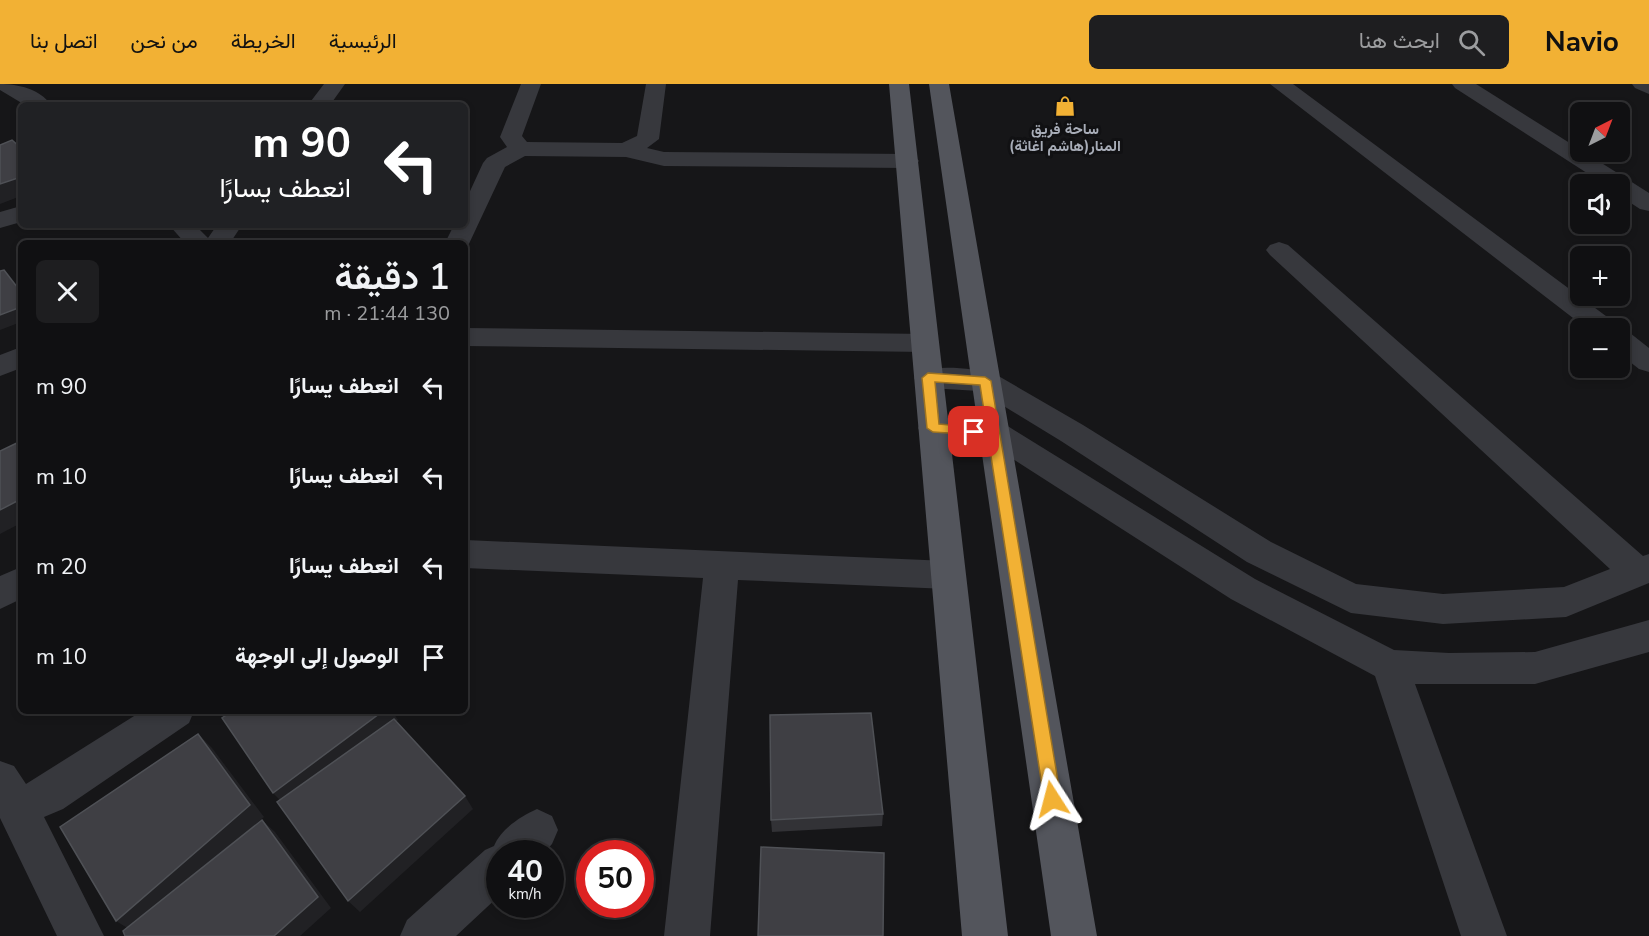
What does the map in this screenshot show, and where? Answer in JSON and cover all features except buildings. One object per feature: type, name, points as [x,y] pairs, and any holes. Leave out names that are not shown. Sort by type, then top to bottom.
[{"type":"main road","points":[[899,84],[985,936]]},
{"type":"main road","points":[[939,84],[1074,936]]},
{"type":"street","points":[[5,84],[35,102]]},
{"type":"street","points":[[321,102],[334,84]]},
{"type":"street","points":[[521,149],[511,138],[531,84]]},
{"type":"street","points":[[626,150],[648,139],[656,84]]},
{"type":"street","points":[[1280,84],[1591,318]]},
{"type":"street","points":[[1462,84],[1602,174]]},
{"type":"street","points":[[1642,84],[1649,88]]},
{"type":"street","points":[[468,221],[495,163],[521,149],[626,150],[664,159],[907,161]]},
{"type":"street","points":[[1630,192],[1649,204]]},
{"type":"street","points":[[0,221],[18,214]]},
{"type":"street","points":[[184,228],[196,240]]},
{"type":"street","points":[[928,378],[985,381],[1072,433],[1259,552],[1351,598],[1443,609],[1566,602],[1644,570],[1279,250]]},
{"type":"street","points":[[468,337],[925,344]]},
{"type":"street","points":[[1630,348],[1649,362]]},
{"type":"street","points":[[0,366],[18,358]]},
{"type":"street","points":[[933,428],[995,433],[1243,589],[1390,666],[1449,669],[1535,668],[1649,636]]},
{"type":"street","points":[[468,554],[948,575]]},
{"type":"street","points":[[687,936],[722,565]]},
{"type":"street","points":[[0,594],[18,583]]},
{"type":"street","points":[[1390,666],[1484,936]]},
{"type":"street","points":[[81,936],[8,794],[48,795],[170,714]]},
{"type":"street","points":[[423,936],[486,878]]},
{"type":"place","name":"ساحة فريق المنار(هاشم اغاثة)","points":[[1065,106]]},
{"type":"route","points":[[974,432],[933,428],[928,378],[985,381],[1052,799]]}]
